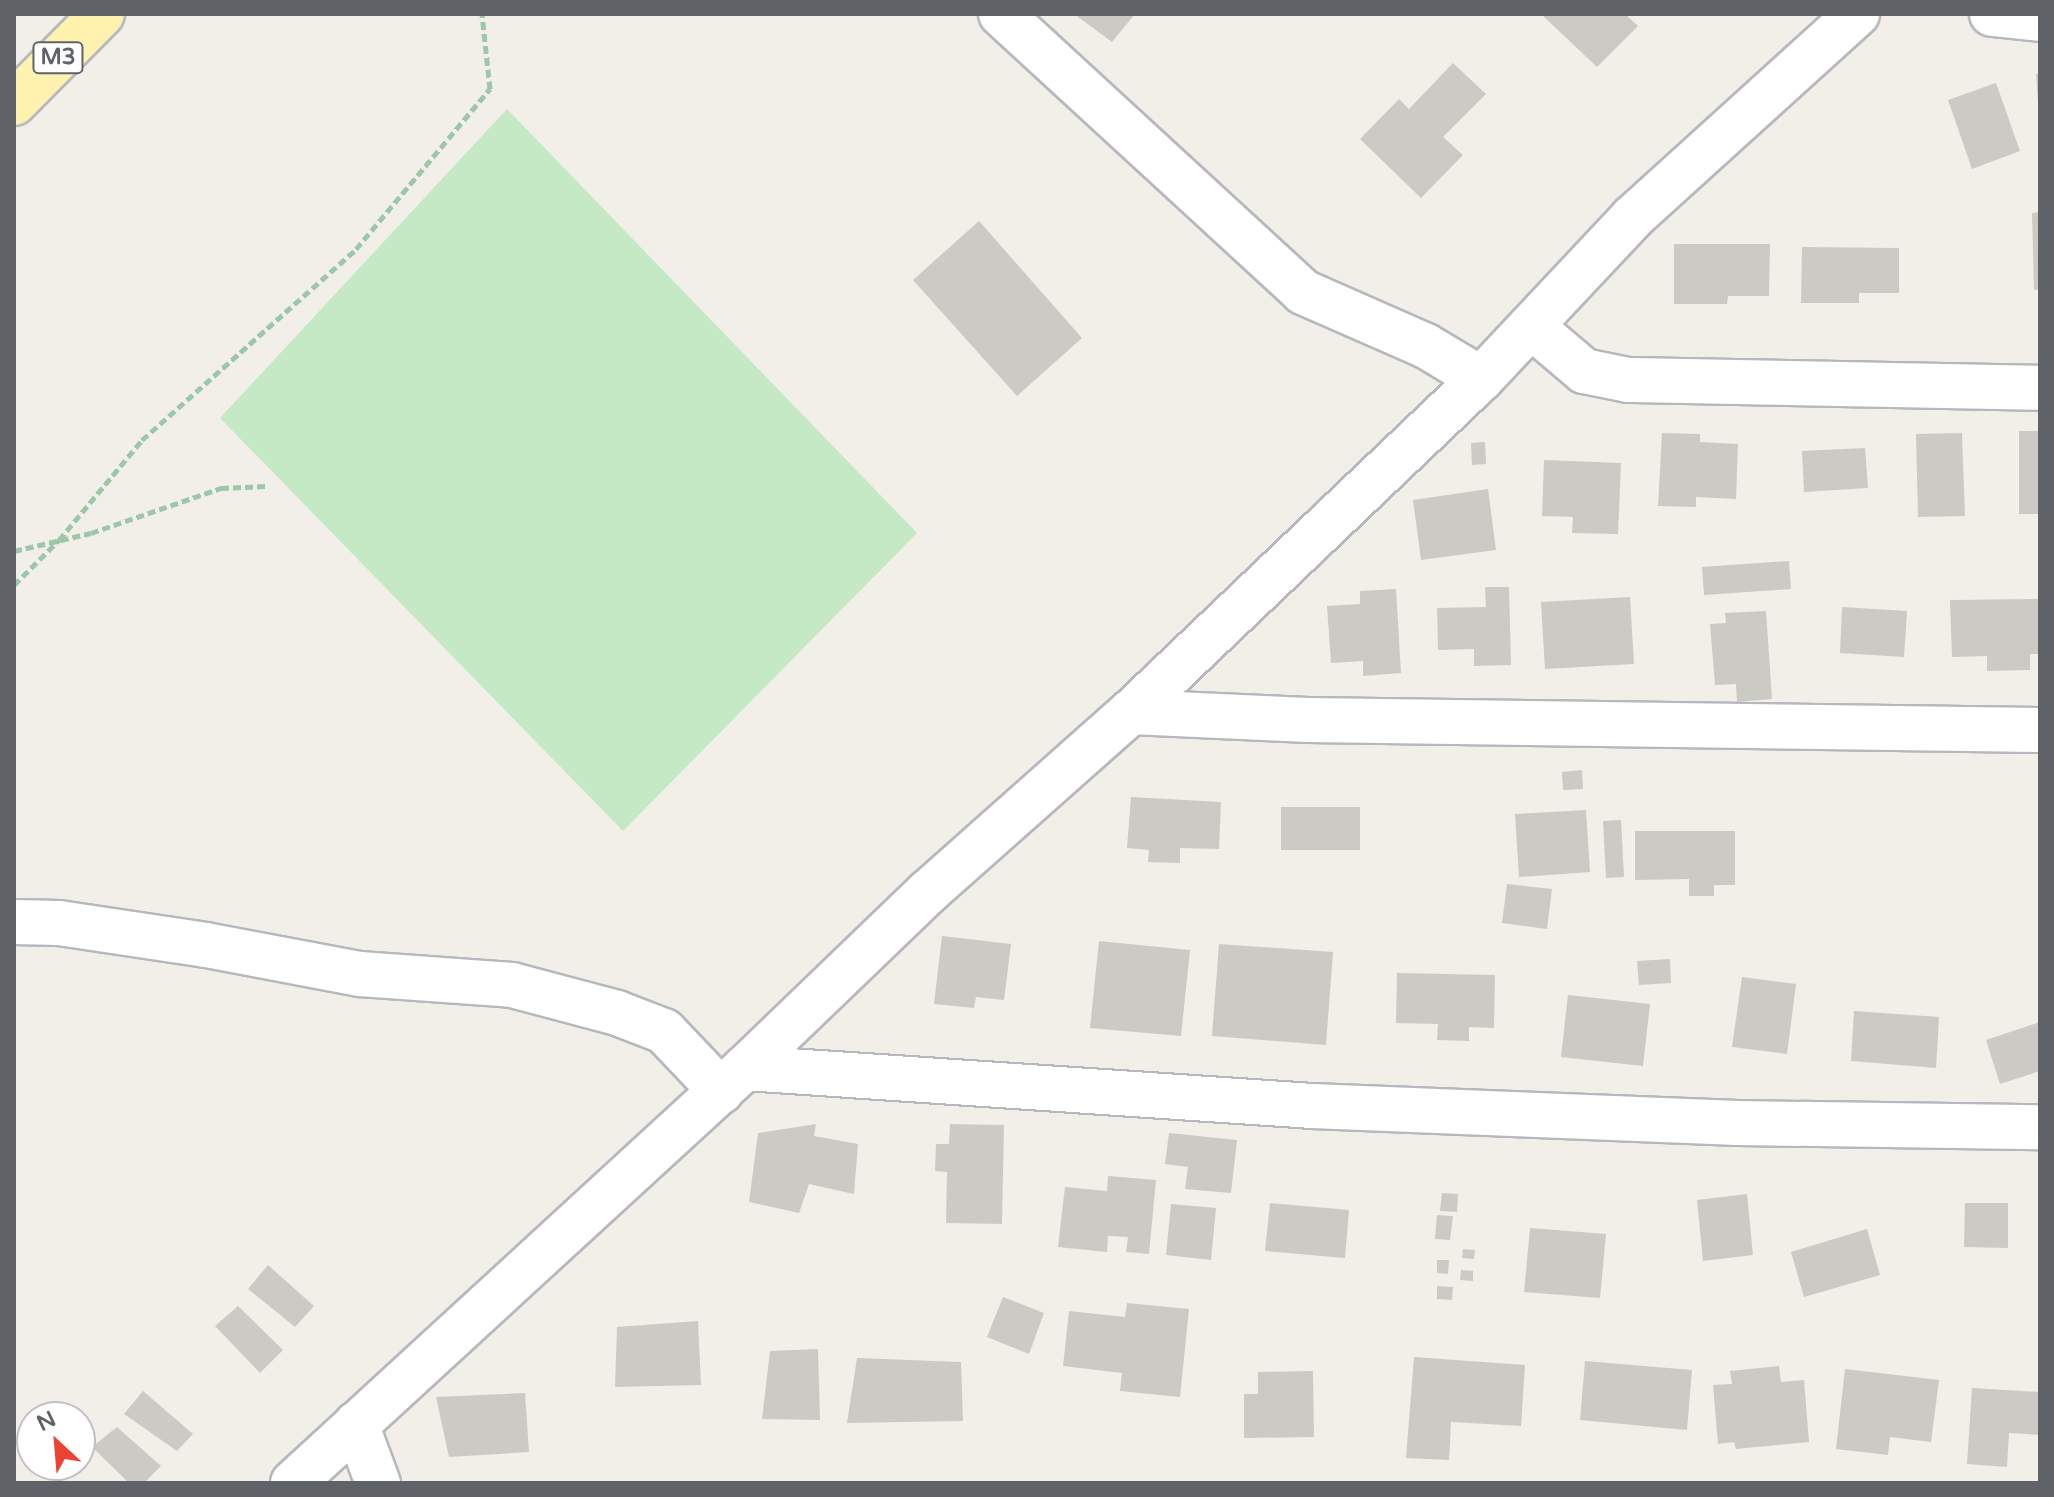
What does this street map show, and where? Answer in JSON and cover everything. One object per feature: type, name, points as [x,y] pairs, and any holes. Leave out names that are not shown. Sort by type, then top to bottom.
[{"type":"main road","name":"M3","points":[[14,103],[102,14]]},
{"type":"street","points":[[1001,14],[1303,292],[1426,346],[1481,379]]},
{"type":"street","points":[[293,1483],[733,1080],[928,892],[1131,712],[1481,379],[1632,218],[1857,14]]},
{"type":"street","points":[[1992,14],[2040,19]]},
{"type":"street","points":[[1531,326],[1584,371],[1628,380],[2040,388]]},
{"type":"street","points":[[1131,712],[1308,720],[2040,730]]},
{"type":"street","points":[[14,922],[59,923],[206,945],[360,974],[512,985],[617,1013],[664,1031],[733,1080],[1738,1123],[2040,1127]]},
{"type":"street","points":[[356,1424],[378,1483]]},
{"type":"path","points":[[14,585],[59,540],[142,440],[356,249],[490,89],[482,14]]},
{"type":"path","points":[[14,551],[59,540],[221,488],[266,486]]},
{"type":"green space","points":[[507,109],[917,533],[623,831],[220,418]]},
{"type":"building","points":[[1074,14],[1135,14],[1112,42]]},
{"type":"building","points":[[1541,14],[1625,14],[1638,26],[1597,67]]},
{"type":"building","points":[[1453,63],[1486,94],[1443,137],[1463,155],[1421,198],[1360,139],[1399,99],[1409,109]]},
{"type":"building","points":[[2036,74],[2040,74],[2040,101],[2038,101]]},
{"type":"building","points":[[1996,83],[2020,151],[1972,169],[1948,100]]},
{"type":"building","points":[[2040,212],[2040,289],[2034,290],[2032,213]]},
{"type":"building","points":[[979,221],[1082,338],[1017,396],[913,280]]},
{"type":"building","points":[[1674,244],[1770,244],[1769,296],[1728,296],[1727,304],[1674,304]]},
{"type":"building","points":[[1802,247],[1899,248],[1899,293],[1859,293],[1859,303],[1801,303]]},
{"type":"building","points":[[2019,431],[2040,431],[2040,514],[2019,514]]},
{"type":"building","points":[[1662,433],[1700,434],[1700,442],[1738,444],[1736,499],[1696,497],[1696,507],[1658,506]]},
{"type":"building","points":[[1962,433],[1965,516],[1918,517],[1916,434]]},
{"type":"building","points":[[1485,442],[1486,464],[1472,465],[1471,443]]},
{"type":"building","points":[[1865,448],[1868,488],[1804,492],[1802,451]]},
{"type":"building","points":[[1544,460],[1621,463],[1618,534],[1572,533],[1573,517],[1542,516]]},
{"type":"building","points":[[1488,489],[1496,550],[1421,560],[1413,500]]},
{"type":"building","points":[[1789,561],[1791,589],[1704,595],[1702,567]]},
{"type":"building","points":[[1485,587],[1509,587],[1511,665],[1474,666],[1474,649],[1438,650],[1437,608],[1486,607]]},
{"type":"building","points":[[1396,589],[1401,673],[1363,676],[1363,661],[1331,663],[1327,606],[1360,604],[1360,591]]},
{"type":"building","points":[[1630,597],[1634,664],[1545,669],[1541,602]]},
{"type":"building","points":[[2040,599],[2040,654],[2030,654],[2030,670],[1987,671],[1987,656],[1952,657],[1950,600]]},
{"type":"building","points":[[1842,607],[1907,611],[1904,657],[1840,653]]},
{"type":"building","points":[[1766,611],[1772,699],[1737,702],[1736,684],[1715,685],[1710,624],[1726,623],[1725,613]]},
{"type":"building","points":[[1582,770],[1583,789],[1563,790],[1562,772]]},
{"type":"building","points":[[1131,797],[1221,802],[1219,849],[1180,848],[1180,863],[1148,862],[1149,850],[1127,848]]},
{"type":"building","points":[[1281,807],[1360,807],[1360,850],[1281,850]]},
{"type":"building","points":[[1586,810],[1590,872],[1519,877],[1515,814]]},
{"type":"building","points":[[1621,820],[1624,877],[1606,878],[1603,821]]},
{"type":"building","points":[[1635,831],[1735,831],[1735,885],[1714,885],[1714,896],[1689,896],[1689,879],[1635,880]]},
{"type":"building","points":[[1507,884],[1552,889],[1547,929],[1502,923]]},
{"type":"building","points":[[942,936],[1011,944],[1004,1000],[976,997],[974,1008],[934,1004]]},
{"type":"building","points":[[1099,941],[1190,950],[1181,1036],[1090,1028]]},
{"type":"building","points":[[1219,944],[1333,952],[1326,1045],[1212,1036]]},
{"type":"building","points":[[1670,959],[1671,983],[1639,985],[1637,961]]},
{"type":"building","points":[[1397,973],[1495,975],[1494,1028],[1469,1027],[1469,1041],[1437,1040],[1438,1024],[1396,1023]]},
{"type":"building","points":[[1742,977],[1796,984],[1787,1054],[1732,1047]]},
{"type":"building","points":[[1568,995],[1650,1004],[1643,1066],[1561,1057]]},
{"type":"building","points":[[1854,1011],[1939,1017],[1936,1068],[1851,1061]]},
{"type":"building","points":[[2040,1022],[2040,1071],[2000,1084],[1986,1040]]},
{"type":"building","points":[[816,1124],[814,1136],[858,1144],[854,1194],[809,1184],[799,1213],[749,1202],[758,1133]]},
{"type":"building","points":[[950,1124],[1004,1125],[1002,1224],[946,1223],[947,1172],[935,1171],[936,1144],[949,1144]]},
{"type":"building","points":[[1169,1133],[1237,1140],[1231,1193],[1185,1189],[1188,1167],[1165,1164]]},
{"type":"building","points":[[1108,1176],[1156,1180],[1149,1254],[1126,1252],[1128,1237],[1108,1236],[1107,1252],[1058,1247],[1065,1187],[1107,1191]]},
{"type":"building","points":[[1442,1193],[1458,1194],[1457,1212],[1440,1211]]},
{"type":"building","points":[[1747,1194],[1753,1255],[1703,1261],[1697,1200]]},
{"type":"building","points":[[1270,1203],[1349,1210],[1345,1258],[1265,1251]]},
{"type":"building","points":[[1965,1203],[2008,1203],[2008,1248],[1964,1247]]},
{"type":"building","points":[[1171,1204],[1216,1208],[1211,1260],[1166,1255]]},
{"type":"building","points":[[1437,1215],[1453,1216],[1450,1240],[1435,1239]]},
{"type":"building","points":[[1530,1228],[1606,1234],[1600,1298],[1524,1292]]},
{"type":"building","points":[[1867,1229],[1880,1275],[1804,1297],[1791,1252]]},
{"type":"building","points":[[1463,1249],[1475,1250],[1474,1259],[1462,1258]]},
{"type":"building","points":[[1437,1260],[1449,1260],[1448,1274],[1437,1273]]},
{"type":"building","points":[[268,1265],[314,1306],[295,1327],[248,1289]]},
{"type":"building","points":[[1461,1270],[1473,1271],[1473,1281],[1460,1280]]},
{"type":"building","points":[[1437,1286],[1453,1287],[1452,1300],[1437,1299]]},
{"type":"building","points":[[1003,1297],[1044,1313],[1029,1354],[987,1337]]},
{"type":"building","points":[[1127,1303],[1189,1309],[1180,1397],[1120,1391],[1122,1373],[1063,1366],[1069,1311],[1125,1317]]},
{"type":"building","points":[[238,1306],[283,1350],[260,1373],[215,1326]]},
{"type":"building","points":[[698,1321],[701,1385],[615,1387],[617,1327]]},
{"type":"building","points":[[818,1349],[820,1420],[762,1419],[770,1351]]},
{"type":"building","points":[[1414,1357],[1525,1365],[1521,1426],[1451,1422],[1449,1460],[1406,1458]]},
{"type":"building","points":[[857,1358],[961,1362],[963,1421],[847,1423]]},
{"type":"building","points":[[1585,1361],[1692,1370],[1687,1430],[1580,1420]]},
{"type":"building","points":[[1779,1366],[1781,1382],[1804,1380],[1809,1442],[1736,1449],[1734,1442],[1718,1444],[1713,1385],[1732,1384],[1730,1371]]},
{"type":"building","points":[[1845,1369],[1939,1380],[1931,1442],[1890,1437],[1888,1455],[1836,1449]]},
{"type":"building","points":[[1313,1371],[1314,1437],[1244,1438],[1244,1394],[1258,1394],[1258,1372]]},
{"type":"building","points":[[1972,1388],[2040,1392],[2040,1435],[2009,1433],[2007,1467],[1967,1464]]},
{"type":"building","points":[[143,1391],[193,1434],[177,1451],[124,1414]]},
{"type":"building","points":[[525,1393],[529,1452],[449,1457],[436,1397]]},
{"type":"building","points":[[117,1427],[161,1466],[144,1483],[129,1483],[96,1451],[96,1444]]}]
